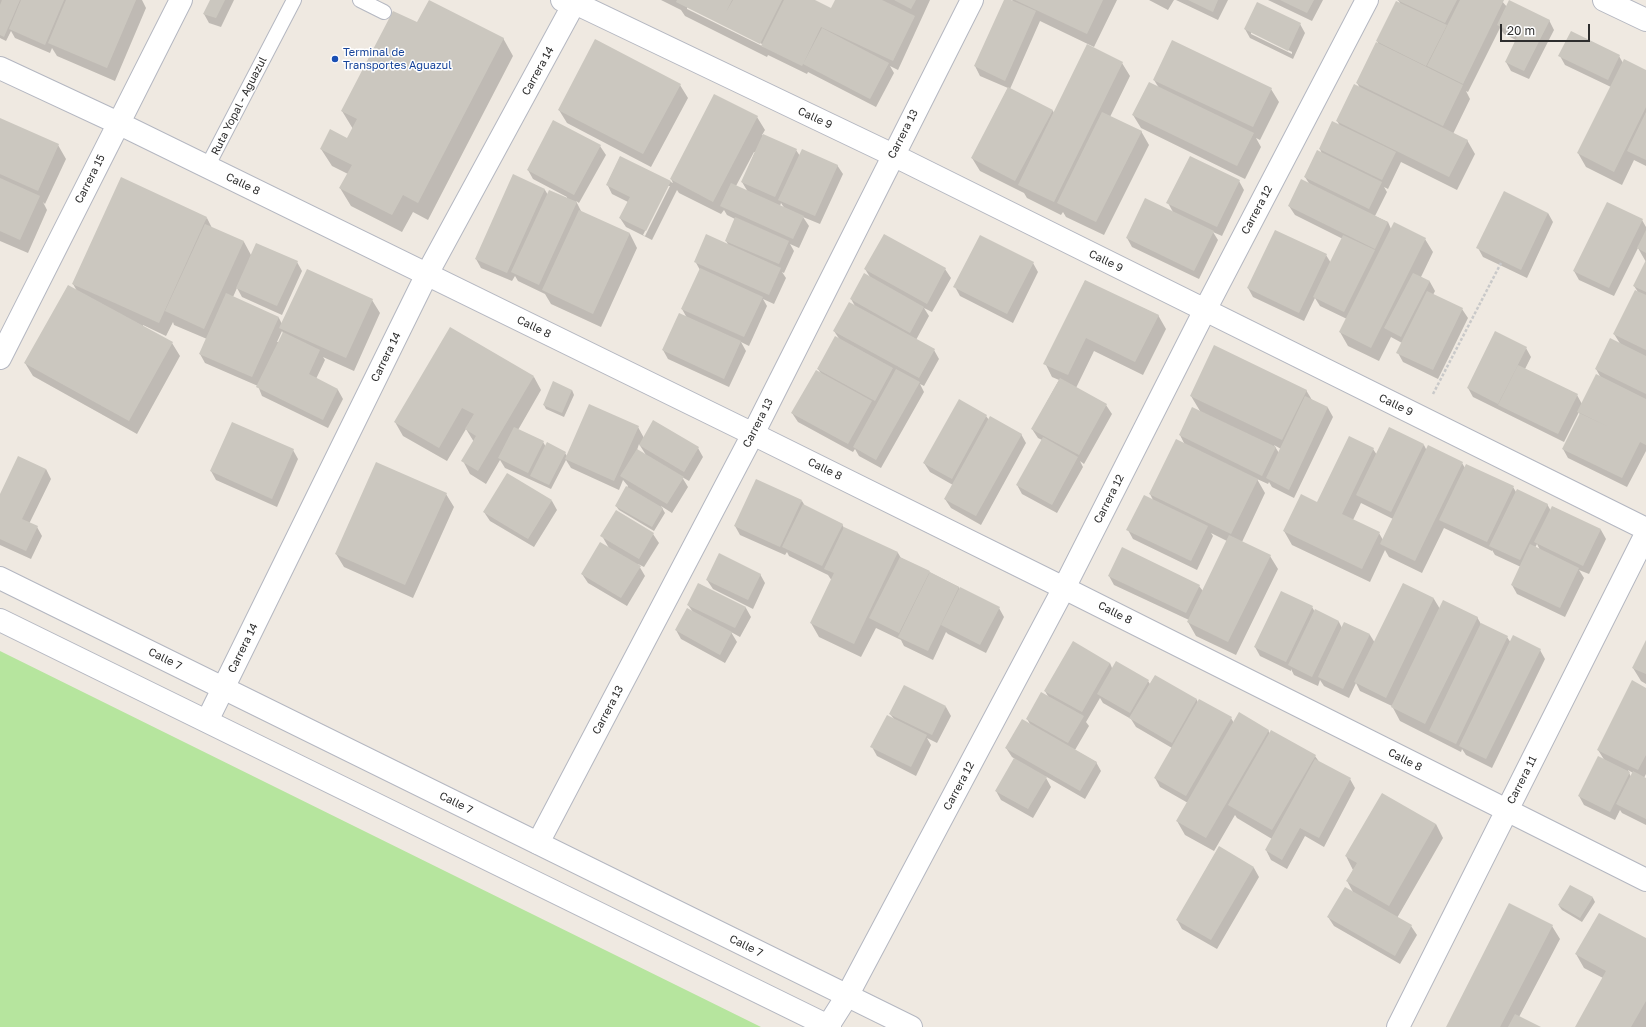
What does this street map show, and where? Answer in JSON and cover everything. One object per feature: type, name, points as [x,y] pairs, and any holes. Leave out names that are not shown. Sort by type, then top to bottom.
[{"type":"street","points":[[0,68],[118,123],[180,0]]},
{"type":"street","name":"Carrera 13","points":[[538,843],[753,434],[892,155],[972,0]]},
{"type":"street","name":"Carrera 12","points":[[829,1027],[847,996],[1064,588],[1205,310],[1367,0]]},
{"type":"street","points":[[1604,0],[1646,20]]},
{"type":"street","name":"Calle 9","points":[[571,1],[892,155],[1646,529]]},
{"type":"street","name":"Carrera 14","points":[[207,721],[427,274],[571,1]]},
{"type":"street","name":"Calle 8","points":[[207,167],[1064,588],[1646,880]]},
{"type":"street","name":"Carrera 11","points":[[1398,1027],[1646,534]]},
{"type":"street","name":"Calle 7","points":[[0,578],[911,1027]]},
{"type":"street","points":[[0,620],[829,1027]]},
{"type":"lane","points":[[207,167],[294,0]]},
{"type":"lane","points":[[360,0],[384,12]]},
{"type":"lane","name":"Ruta Yopal - Aguazul","points":[[118,123],[207,167]]},
{"type":"lane","points":[[0,358],[118,123]]},
{"type":"path","points":[[1421,417],[1502,263]]},
{"type":"green space","points":[[0,651],[451,874],[761,1027],[0,1027]]},
{"type":"building","points":[[2,0],[20,0],[4,37],[0,35],[0,5]]},
{"type":"building","points":[[21,0],[64,0],[45,45],[9,29]]},
{"type":"building","points":[[66,0],[136,0],[107,68],[48,43]]},
{"type":"building","points":[[210,0],[225,0],[216,18],[203,14]]},
{"type":"building","points":[[429,0],[504,38],[418,203],[403,195],[392,215],[339,188],[352,165],[320,149],[330,129],[347,138],[357,119],[341,111],[393,11],[417,22]]},
{"type":"building","points":[[677,0],[732,0],[726,12],[733,0],[782,0],[760,44],[676,2]]},
{"type":"building","points":[[784,0],[815,0],[831,8],[835,0],[882,0],[915,16],[893,61],[821,27],[802,66],[761,46]]},
{"type":"building","points":[[894,0],[916,0],[911,9]]},
{"type":"building","points":[[1004,0],[1011,0],[1036,11],[1005,81],[974,66]]},
{"type":"building","points":[[1015,0],[1103,0],[1087,34]]},
{"type":"building","points":[[1188,0],[1218,0],[1213,12]]},
{"type":"building","points":[[1280,0],[1314,0],[1307,13]]},
{"type":"building","points":[[1397,0],[1457,0],[1445,23]]},
{"type":"building","points":[[1460,0],[1504,0],[1463,84],[1427,66]]},
{"type":"building","points":[[1509,0],[1550,20],[1524,71],[1505,62],[1518,35],[1497,25]]},
{"type":"building","points":[[1396,1],[1447,25],[1426,66],[1376,41]]},
{"type":"building","points":[[1257,2],[1301,23],[1288,51],[1244,29]]},
{"type":"building","points":[[822,28],[889,63],[870,99],[803,64]]},
{"type":"building","points":[[1571,31],[1620,55],[1608,80],[1558,56]]},
{"type":"building","points":[[595,39],[681,84],[643,154],[558,110]]},
{"type":"building","points":[[1172,40],[1272,88],[1253,127],[1153,80]]},
{"type":"building","points":[[1376,42],[1463,85],[1443,126],[1356,83]]},
{"type":"building","points":[[1087,44],[1123,62],[1054,202],[1018,185]]},
{"type":"building","points":[[1624,59],[1646,70],[1646,107],[1614,172],[1577,153]]},
{"type":"building","points":[[1149,82],[1254,133],[1237,166],[1132,115]]},
{"type":"building","points":[[1354,84],[1468,140],[1449,177],[1336,121]]},
{"type":"building","points":[[1008,87],[1053,110],[1015,181],[971,158]]},
{"type":"building","points":[[714,94],[758,116],[713,202],[670,179]]},
{"type":"building","points":[[1102,112],[1142,131],[1096,222],[1057,203]]},
{"type":"building","points":[[1646,112],[1646,160],[1627,151]]},
{"type":"building","points":[[0,118],[59,144],[38,191],[0,174]]},
{"type":"building","points":[[553,120],[601,145],[574,195],[527,170]]},
{"type":"building","points":[[1332,121],[1396,152],[1382,180],[1319,149]]},
{"type":"building","points":[[763,134],[797,149],[775,197],[741,182]]},
{"type":"building","points":[[802,149],[838,165],[815,216],[778,200]]},
{"type":"building","points":[[1317,150],[1382,182],[1369,209],[1304,177]]},
{"type":"building","points":[[620,156],[671,181],[646,231],[619,218],[630,197],[606,185]]},
{"type":"building","points":[[1190,156],[1240,180],[1217,227],[1166,203]]},
{"type":"building","points":[[513,174],[545,189],[507,273],[475,259]]},
{"type":"building","points":[[121,177],[207,217],[159,323],[72,284]]},
{"type":"building","points":[[0,178],[40,196],[20,240],[0,231]]},
{"type":"building","points":[[1301,179],[1388,222],[1375,249],[1288,206]]},
{"type":"building","points":[[731,183],[804,216],[793,239],[720,206]]},
{"type":"building","points":[[549,190],[577,202],[539,285],[511,272]]},
{"type":"building","points":[[1504,191],[1548,213],[1521,270],[1476,248]]},
{"type":"building","points":[[1145,198],[1214,231],[1194,271],[1126,238]]},
{"type":"building","points":[[1607,202],[1643,219],[1609,288],[1573,271]]},
{"type":"building","points":[[579,210],[630,233],[593,314],[542,290]]},
{"type":"building","points":[[735,217],[789,241],[779,264],[725,241]]},
{"type":"building","points":[[1394,222],[1426,238],[1371,348],[1339,332]]},
{"type":"building","points":[[205,224],[244,241],[204,329],[165,311]]},
{"type":"building","points":[[1275,230],[1327,254],[1299,313],[1247,288]]},
{"type":"building","points":[[1646,230],[1646,253],[1637,248]]},
{"type":"building","points":[[706,234],[781,268],[769,295],[694,262]]},
{"type":"building","points":[[884,234],[946,268],[927,304],[864,269]]},
{"type":"building","points":[[980,235],[1034,262],[1007,314],[953,287]]},
{"type":"building","points":[[1343,235],[1375,250],[1344,312],[1313,297]]},
{"type":"building","points":[[256,243],[298,261],[277,306],[236,288]]},
{"type":"building","points":[[1646,260],[1646,292],[1633,286]]},
{"type":"building","points":[[700,268],[763,297],[744,337],[681,309]]},
{"type":"building","points":[[307,269],[373,299],[346,358],[279,328]]},
{"type":"building","points":[[864,273],[924,307],[910,333],[850,299]]},
{"type":"building","points":[[1413,273],[1430,281],[1401,337],[1384,328]]},
{"type":"building","points":[[1085,280],[1159,315],[1135,362],[1086,338],[1068,375],[1043,364]]},
{"type":"building","points":[[68,285],[173,342],[129,421],[24,363]]},
{"type":"building","points":[[1635,290],[1646,295],[1646,350],[1613,334]]},
{"type":"building","points":[[1427,291],[1463,308],[1433,370],[1396,353]]},
{"type":"building","points":[[226,293],[279,317],[252,377],[199,354]]},
{"type":"building","points":[[849,302],[935,349],[919,378],[833,331]]},
{"type":"building","points":[[679,313],[741,341],[724,379],[662,350]]},
{"type":"building","points":[[450,327],[534,376],[478,471],[461,461],[476,436],[465,429],[474,414],[462,408],[439,448],[394,422]]},
{"type":"building","points":[[1495,331],[1527,347],[1498,404],[1467,388]]},
{"type":"building","points":[[283,332],[320,350],[309,374],[338,389],[323,420],[256,387]]},
{"type":"building","points":[[835,336],[893,368],[875,401],[817,369]]},
{"type":"building","points":[[1610,338],[1646,356],[1646,394],[1595,369]]},
{"type":"building","points":[[1214,345],[1307,390],[1282,440],[1190,396]]},
{"type":"building","points":[[1518,365],[1578,394],[1558,434],[1498,405]]},
{"type":"building","points":[[896,369],[920,382],[876,460],[853,447]]},
{"type":"building","points":[[816,370],[872,401],[848,444],[791,413]]},
{"type":"building","points":[[1596,374],[1646,399],[1646,445],[1640,442],[1622,478],[1562,449],[1580,413],[1577,412]]},
{"type":"building","points":[[1060,378],[1107,404],[1079,455],[1031,429]]},
{"type":"building","points":[[553,381],[572,390],[562,413],[543,405]]},
{"type":"building","points":[[1305,396],[1328,407],[1289,490],[1266,478]]},
{"type":"building","points":[[959,399],[987,415],[952,479],[923,463]]},
{"type":"building","points":[[589,404],[639,426],[614,481],[565,459]]},
{"type":"building","points":[[1192,407],[1276,447],[1262,476],[1179,435]]},
{"type":"building","points":[[990,416],[1022,434],[976,516],[944,499]]},
{"type":"building","points":[[653,420],[699,447],[684,472],[639,445]]},
{"type":"building","points":[[232,422],[294,449],[272,499],[210,471]]},
{"type":"building","points":[[514,427],[544,441],[528,473],[498,458]]},
{"type":"building","points":[[1389,427],[1424,444],[1391,512],[1356,495]]},
{"type":"building","points":[[1349,436],[1374,448],[1342,514],[1380,532],[1362,569],[1283,531],[1301,494],[1317,502]]},
{"type":"building","points":[[1043,437],[1078,457],[1052,505],[1016,485]]},
{"type":"building","points":[[1176,439],[1258,479],[1231,534],[1149,494]]},
{"type":"building","points":[[547,442],[566,452],[549,485],[530,476]]},
{"type":"building","points":[[1428,445],[1463,462],[1415,561],[1380,544]]},
{"type":"building","points":[[637,449],[684,477],[667,504],[620,476]]},
{"type":"building","points":[[18,456],[46,469],[22,519],[38,526],[26,551],[0,539],[0,494]]},
{"type":"building","points":[[376,462],[447,493],[405,585],[335,554]]},
{"type":"building","points":[[1466,464],[1514,486],[1487,542],[1439,520]]},
{"type":"building","points":[[507,473],[552,500],[528,539],[483,512]]},
{"type":"building","points":[[756,479],[802,500],[780,547],[734,526]]},
{"type":"building","points":[[626,486],[663,508],[652,527],[615,506]]},
{"type":"building","points":[[1517,489],[1548,504],[1520,560],[1489,546]]},
{"type":"building","points":[[1144,495],[1208,526],[1191,561],[1126,530]]},
{"type":"building","points":[[803,504],[843,524],[822,566],[782,547]]},
{"type":"building","points":[[1552,506],[1601,529],[1583,566],[1534,542]]},
{"type":"building","points":[[616,510],[654,533],[639,559],[600,536]]},
{"type":"building","points":[[844,527],[898,552],[854,644],[810,623],[834,573],[824,569]]},
{"type":"building","points":[[1229,535],[1271,555],[1228,642],[1187,622]]},
{"type":"building","points":[[600,542],[641,566],[621,598],[581,574]]},
{"type":"building","points":[[1530,544],[1579,568],[1560,608],[1511,585]]},
{"type":"building","points":[[1122,547],[1200,585],[1186,613],[1108,576]]},
{"type":"building","points":[[719,553],[761,574],[748,600],[706,580]]},
{"type":"building","points":[[900,557],[930,571],[899,633],[869,618]]},
{"type":"building","points":[[930,572],[959,587],[928,651],[898,637]]},
{"type":"building","points":[[698,583],[746,607],[735,628],[687,605]]},
{"type":"building","points":[[1403,583],[1434,598],[1386,698],[1354,682]]},
{"type":"building","points":[[960,587],[1000,607],[980,645],[941,625]]},
{"type":"building","points":[[1281,591],[1313,606],[1286,662],[1254,647]]},
{"type":"building","points":[[1443,600],[1478,617],[1425,724],[1391,707]]},
{"type":"building","points":[[687,608],[732,632],[720,655],[675,630]]},
{"type":"building","points":[[1315,609],[1339,621],[1312,677],[1288,665]]},
{"type":"building","points":[[1344,622],[1370,634],[1343,689],[1318,677]]},
{"type":"building","points":[[1481,623],[1508,636],[1456,744],[1429,731]]},
{"type":"building","points":[[1513,635],[1541,649],[1486,759],[1459,746]]},
{"type":"building","points":[[1646,640],[1646,674],[1632,668]]},
{"type":"building","points":[[1073,641],[1110,663],[1082,712],[1044,691]]},
{"type":"building","points":[[1116,661],[1149,680],[1130,713],[1097,694]]},
{"type":"building","points":[[1155,675],[1197,699],[1172,743],[1129,718]]},
{"type":"building","points":[[1632,680],[1646,688],[1646,755],[1638,770],[1597,750]]},
{"type":"building","points":[[904,685],[946,706],[932,735],[889,714]]},
{"type":"building","points":[[1041,692],[1084,716],[1068,743],[1026,719]]},
{"type":"building","points":[[1199,699],[1232,717],[1186,796],[1154,778]]},
{"type":"building","points":[[1239,712],[1269,730],[1206,838],[1176,821]]},
{"type":"building","points":[[887,715],[927,735],[911,767],[870,747]]},
{"type":"building","points":[[1022,719],[1097,762],[1080,791],[1005,748]]},
{"type":"building","points":[[1271,730],[1316,755],[1272,830],[1228,805]]},
{"type":"building","points":[[1598,756],[1630,772],[1610,812],[1578,796]]},
{"type":"building","points":[[1014,758],[1047,777],[1028,809],[995,791]]},
{"type":"building","points":[[1315,759],[1351,778],[1319,838],[1300,828],[1282,860],[1265,850]]},
{"type":"building","points":[[1633,771],[1646,778],[1646,819],[1616,804]]},
{"type":"building","points":[[1382,793],[1436,824],[1389,906],[1346,881],[1357,863],[1345,856]]},
{"type":"building","points":[[1219,846],[1254,867],[1211,940],[1176,920]]},
{"type":"building","points":[[1570,885],[1593,897],[1580,918],[1558,905]]},
{"type":"building","points":[[1345,887],[1412,925],[1395,956],[1327,917]]},
{"type":"building","points":[[1509,903],[1553,925],[1500,1027],[1446,1027]]},
{"type":"building","points":[[1599,913],[1646,938],[1646,1001],[1631,1027],[1575,1027],[1606,971],[1575,954]]},
{"type":"building","points":[[1515,1014],[1541,1027],[1508,1027]]},
{"type":"place","name":"Terminal de Transportes Aguazul","points":[[335,59]]}]
